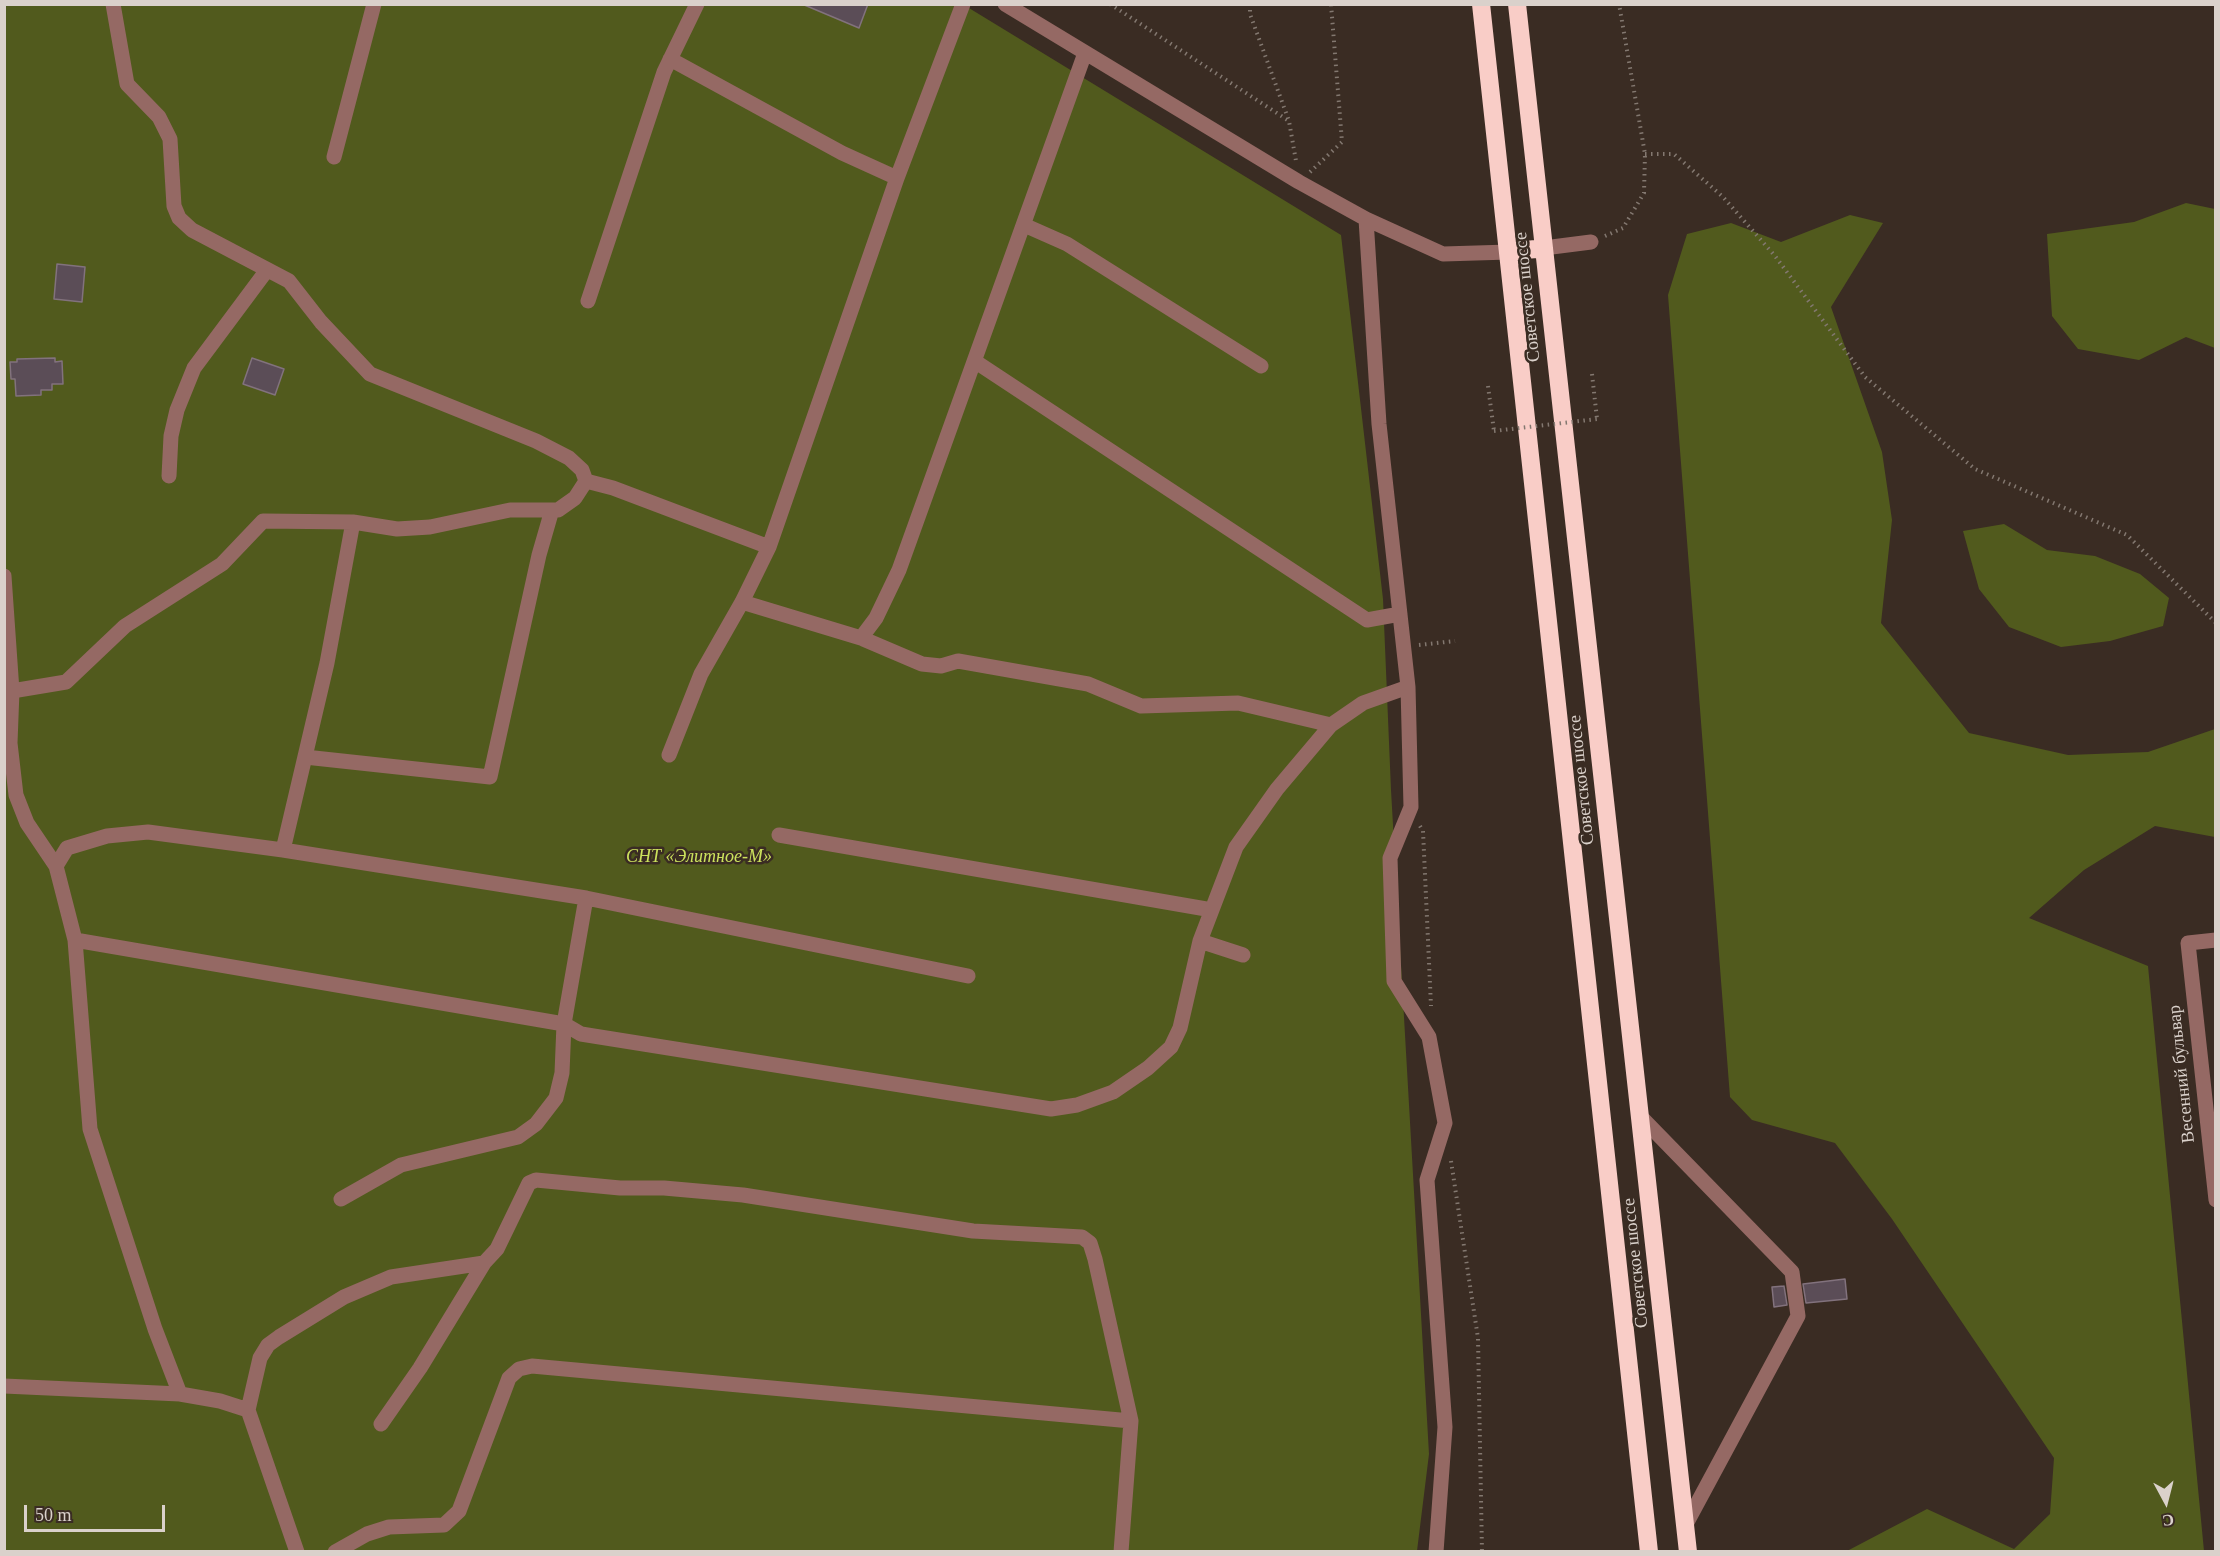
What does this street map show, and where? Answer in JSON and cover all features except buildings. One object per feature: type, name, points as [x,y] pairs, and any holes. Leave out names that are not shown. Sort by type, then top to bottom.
[{"type":"highway","name":"Советское шоссе","points":[[1481,4],[1649,1551]]},
{"type":"highway","name":"Советское шоссе","points":[[1517,4],[1688,1551]]},
{"type":"highway","points":[[1509,252],[1544,248]]},
{"type":"street","points":[[113,4],[127,84],[159,117],[170,139],[174,206],[179,218],[192,230],[288,281],[299,291],[321,322],[370,374],[536,441],[569,458],[582,470],[586,481]]},
{"type":"street","points":[[334,157],[374,4]]},
{"type":"street","points":[[588,301],[670,59],[697,4]]},
{"type":"street","points":[[669,755],[701,674],[742,602],[769,547],[897,178],[963,4]]},
{"type":"street","points":[[1005,4],[1299,182],[1366,219],[1443,254],[1509,252]]},
{"type":"street","points":[[861,638],[876,618],[899,570],[976,362],[1085,53]]},
{"type":"street","points":[[670,59],[842,153],[897,178]]},
{"type":"street","points":[[1366,219],[1379,424],[1408,687],[1411,807],[1390,858],[1394,981],[1429,1037],[1445,1123],[1427,1180],[1445,1427],[1436,1551]]},
{"type":"street","points":[[1024,225],[1067,244],[1262,366]]},
{"type":"street","points":[[1544,248],[1591,242]]},
{"type":"street","points":[[169,476],[171,435],[177,410],[194,368],[267,270]]},
{"type":"street","points":[[976,362],[1367,620],[1400,614]]},
{"type":"street","points":[[586,481],[613,488],[769,547]]},
{"type":"street","points":[[12,691],[66,682],[125,626],[222,564],[263,521],[353,522],[397,529],[430,527],[510,510],[558,510],[575,498],[586,481]]},
{"type":"street","points":[[305,757],[490,777],[539,555],[552,510]]},
{"type":"street","points":[[283,850],[327,663],[353,522]]},
{"type":"street","points":[[4,576],[12,691],[10,743],[16,795],[27,823],[56,866],[75,939],[90,1129],[155,1329],[180,1394]]},
{"type":"street","points":[[742,602],[861,638],[922,664],[940,666],[958,661],[1088,684],[1141,706],[1238,703],[1331,725]]},
{"type":"street","points":[[75,939],[564,1024],[581,1034],[807,1072],[1051,1108],[1077,1105],[1113,1092],[1148,1068],[1171,1047],[1180,1028],[1200,941],[1236,847],[1277,789],[1331,725],[1363,703],[1408,687]]},
{"type":"street","points":[[56,866],[67,848],[107,836],[148,832],[283,850],[586,898],[968,976]]},
{"type":"street","points":[[779,835],[1212,910]]},
{"type":"street","points":[[341,1199],[401,1165],[518,1137],[536,1124],[555,1098],[562,1073],[564,1024],[586,898]]},
{"type":"street","name":"Весенний бульвар","points":[[2216,940],[2188,943],[2216,1200]]},
{"type":"street","points":[[1200,941],[1243,955]]},
{"type":"street","points":[[1641,1117],[1792,1272],[1798,1316],[1685,1526]]},
{"type":"street","points":[[381,1424],[420,1368],[484,1263],[497,1249],[528,1183],[536,1180],[620,1188],[664,1188],[743,1195],[973,1231],[1082,1237],[1090,1243],[1095,1259],[1131,1421],[1121,1551]]},
{"type":"street","points":[[297,1551],[248,1410],[260,1358],[268,1345],[344,1297],[391,1277],[484,1263]]},
{"type":"street","points":[[335,1551],[367,1534],[389,1527],[444,1525],[452,1518],[459,1511],[509,1378],[519,1369],[532,1366],[1131,1421]]},
{"type":"street","points":[[4,1386],[180,1394],[220,1401],[248,1410]]},
{"type":"path","points":[[1110,4],[1289,121]]},
{"type":"path","points":[[1250,4],[1250,14],[1289,121],[1299,182]]},
{"type":"path","points":[[1299,182],[1342,142],[1331,4]]},
{"type":"path","points":[[1591,242],[1623,228],[1644,193],[1645,154],[1619,4]]},
{"type":"path","points":[[1645,154],[1674,154],[1723,197],[1775,256],[1865,377],[1975,469],[2127,535],[2216,623]]},
{"type":"path","points":[[1488,386],[1494,432],[1598,419],[1592,374]]},
{"type":"path","points":[[1423,645],[1455,641]]},
{"type":"path","points":[[1411,807],[1423,831],[1431,1001],[1429,1037]]},
{"type":"path","points":[[1450,1157],[1478,1338],[1482,1551]]},
{"type":"green space","name":"СНТ «Элитное-М»","points":[[5,5],[964,5],[1341,235],[1383,599],[1391,790],[1429,1454],[1417,1551],[5,1552]]},
{"type":"green space","points":[[2186,203],[2215,209],[2215,348],[2186,337],[2139,360],[2078,349],[2052,316],[2047,234],[2134,222]]},
{"type":"green space","points":[[1850,215],[1883,223],[1831,307],[1882,452],[1892,520],[1881,623],[1969,733],[2068,755],[2148,752],[2215,729],[2215,837],[2155,826],[2084,870],[2029,918],[2148,966],[2204,1551],[1847,1551],[1927,1509],[2014,1549],[2050,1514],[2054,1458],[1892,1219],[1835,1143],[1752,1120],[1730,1097],[1668,295],[1687,234],[1731,223],[1781,242]]},
{"type":"green space","points":[[2004,524],[2047,550],[2095,556],[2140,574],[2169,598],[2163,626],[2110,641],[2061,647],[2009,627],[1979,589],[1963,531]]}]
